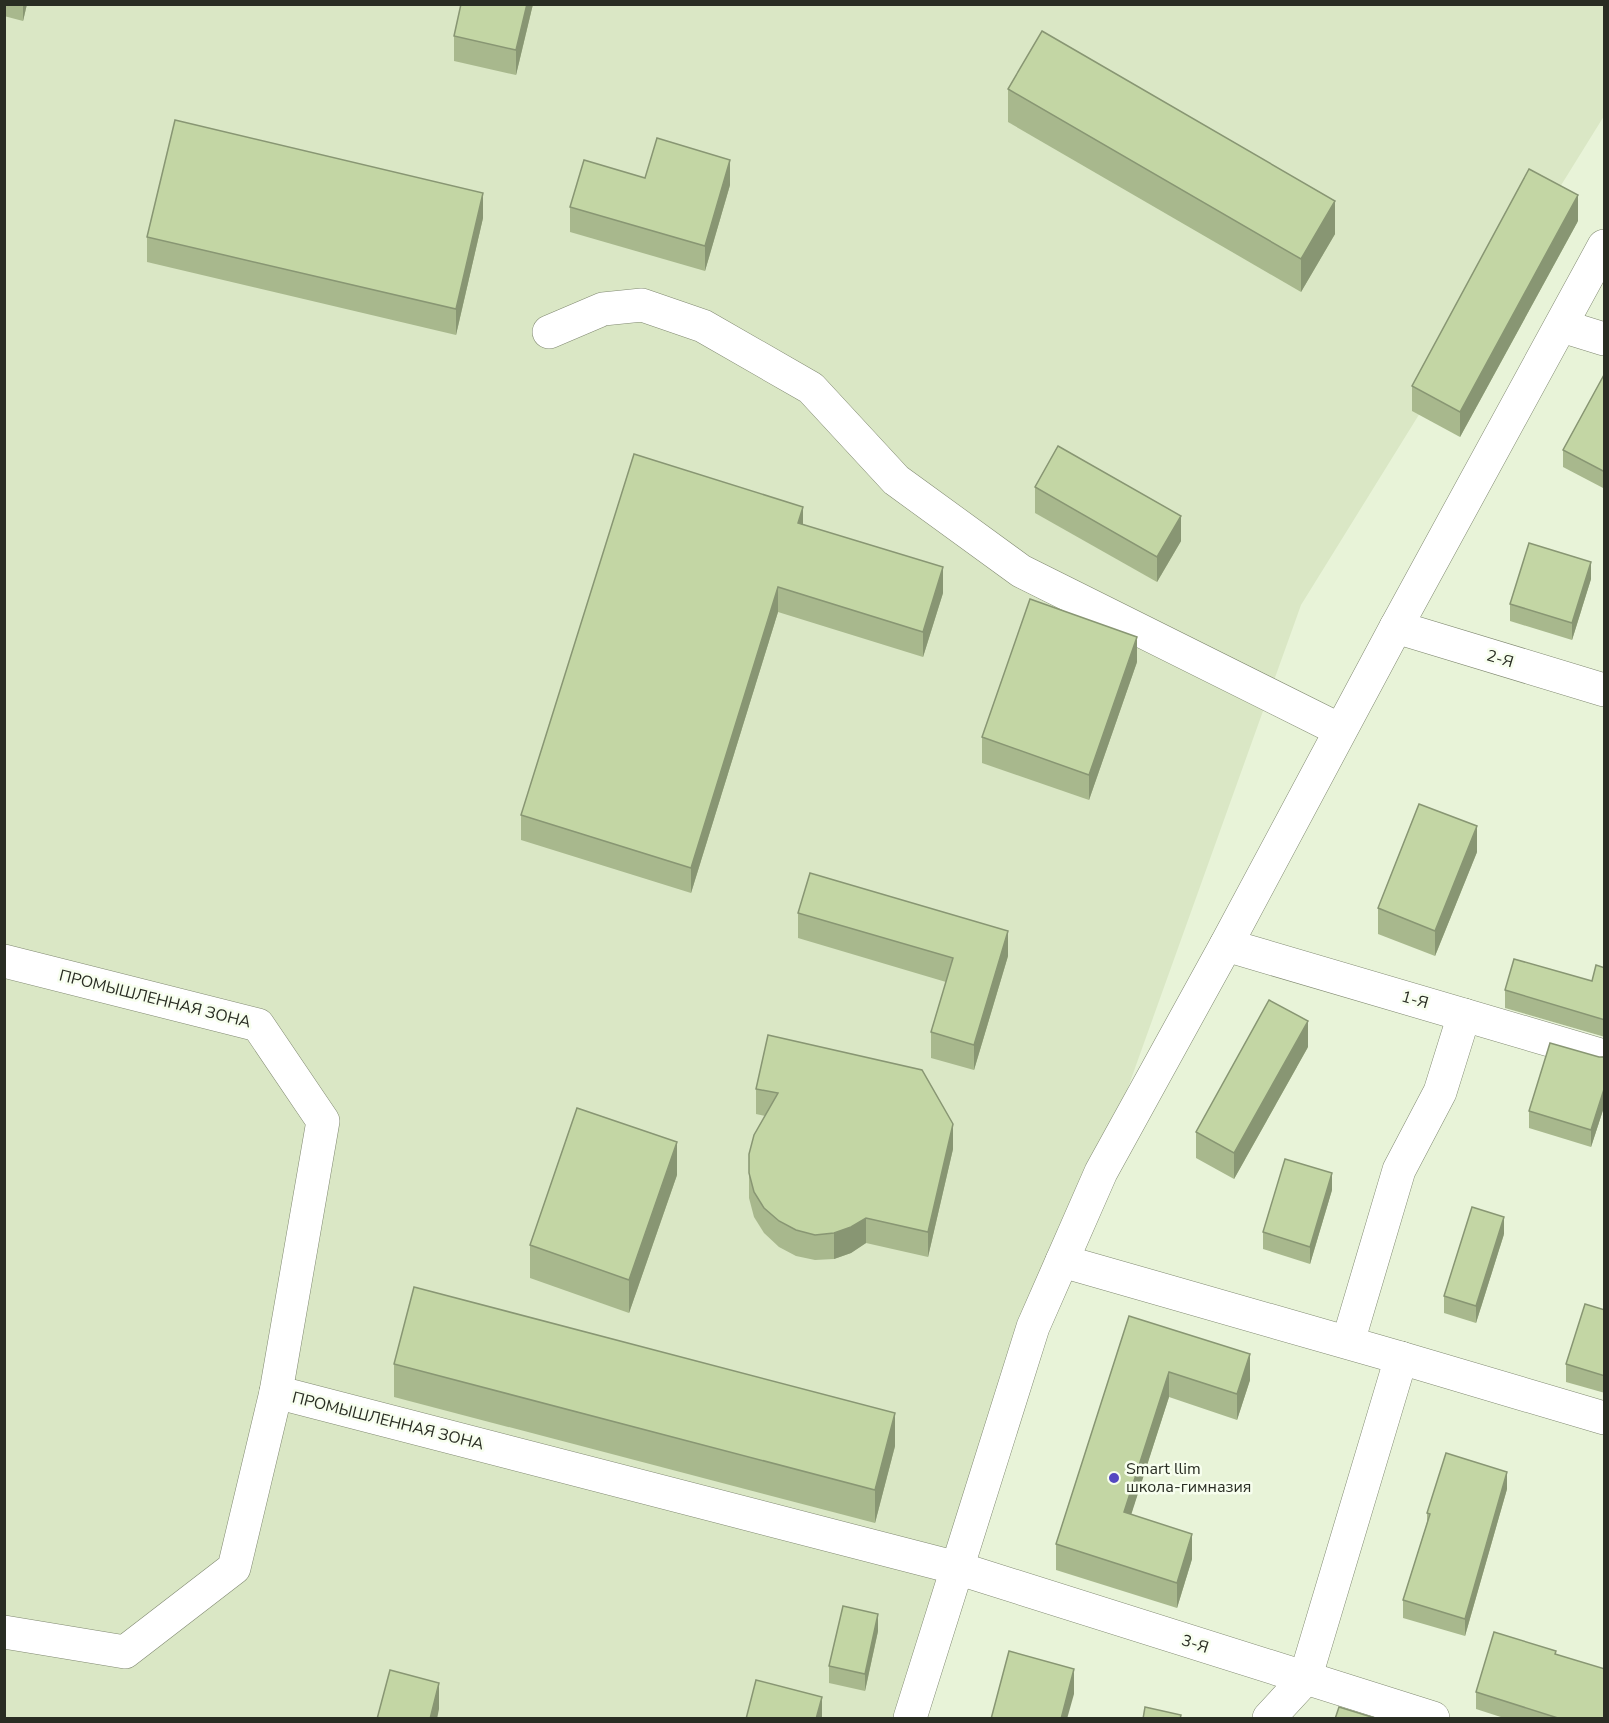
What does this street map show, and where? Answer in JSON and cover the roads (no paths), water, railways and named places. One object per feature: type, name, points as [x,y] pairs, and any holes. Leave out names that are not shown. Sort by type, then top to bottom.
[{"type":"street","points":[[910,1719],[1033,1327],[1101,1172],[1605,246]]},
{"type":"street","points":[[549,332],[603,309],[642,304],[703,326],[812,388],[896,480],[1021,571],[1340,730]]},
{"type":"street","points":[[1562,326],[1605,339]]},
{"type":"street","name":"2-Я","points":[[1396,627],[1605,690]]},
{"type":"street","name":"1-Я","points":[[1226,945],[1605,1056]]},
{"type":"street","name":"ПРОМЫШЛЕННАЯ ЗОНА","points":[[4,961],[258,1025],[323,1121],[276,1392],[957,1568]]},
{"type":"street","points":[[1348,1342],[1399,1170],[1440,1092],[1464,1015]]},
{"type":"street","points":[[1062,1261],[1605,1418]]},
{"type":"street","points":[[1269,1719],[1305,1679],[1401,1358]]},
{"type":"street","points":[[4,1632],[124,1652],[234,1568],[276,1392]]},
{"type":"street","name":"3-Я","points":[[957,1568],[1433,1719]]},
{"type":"place","name":"Smart llim школа-гимназия","points":[[1114,1478]]}]
